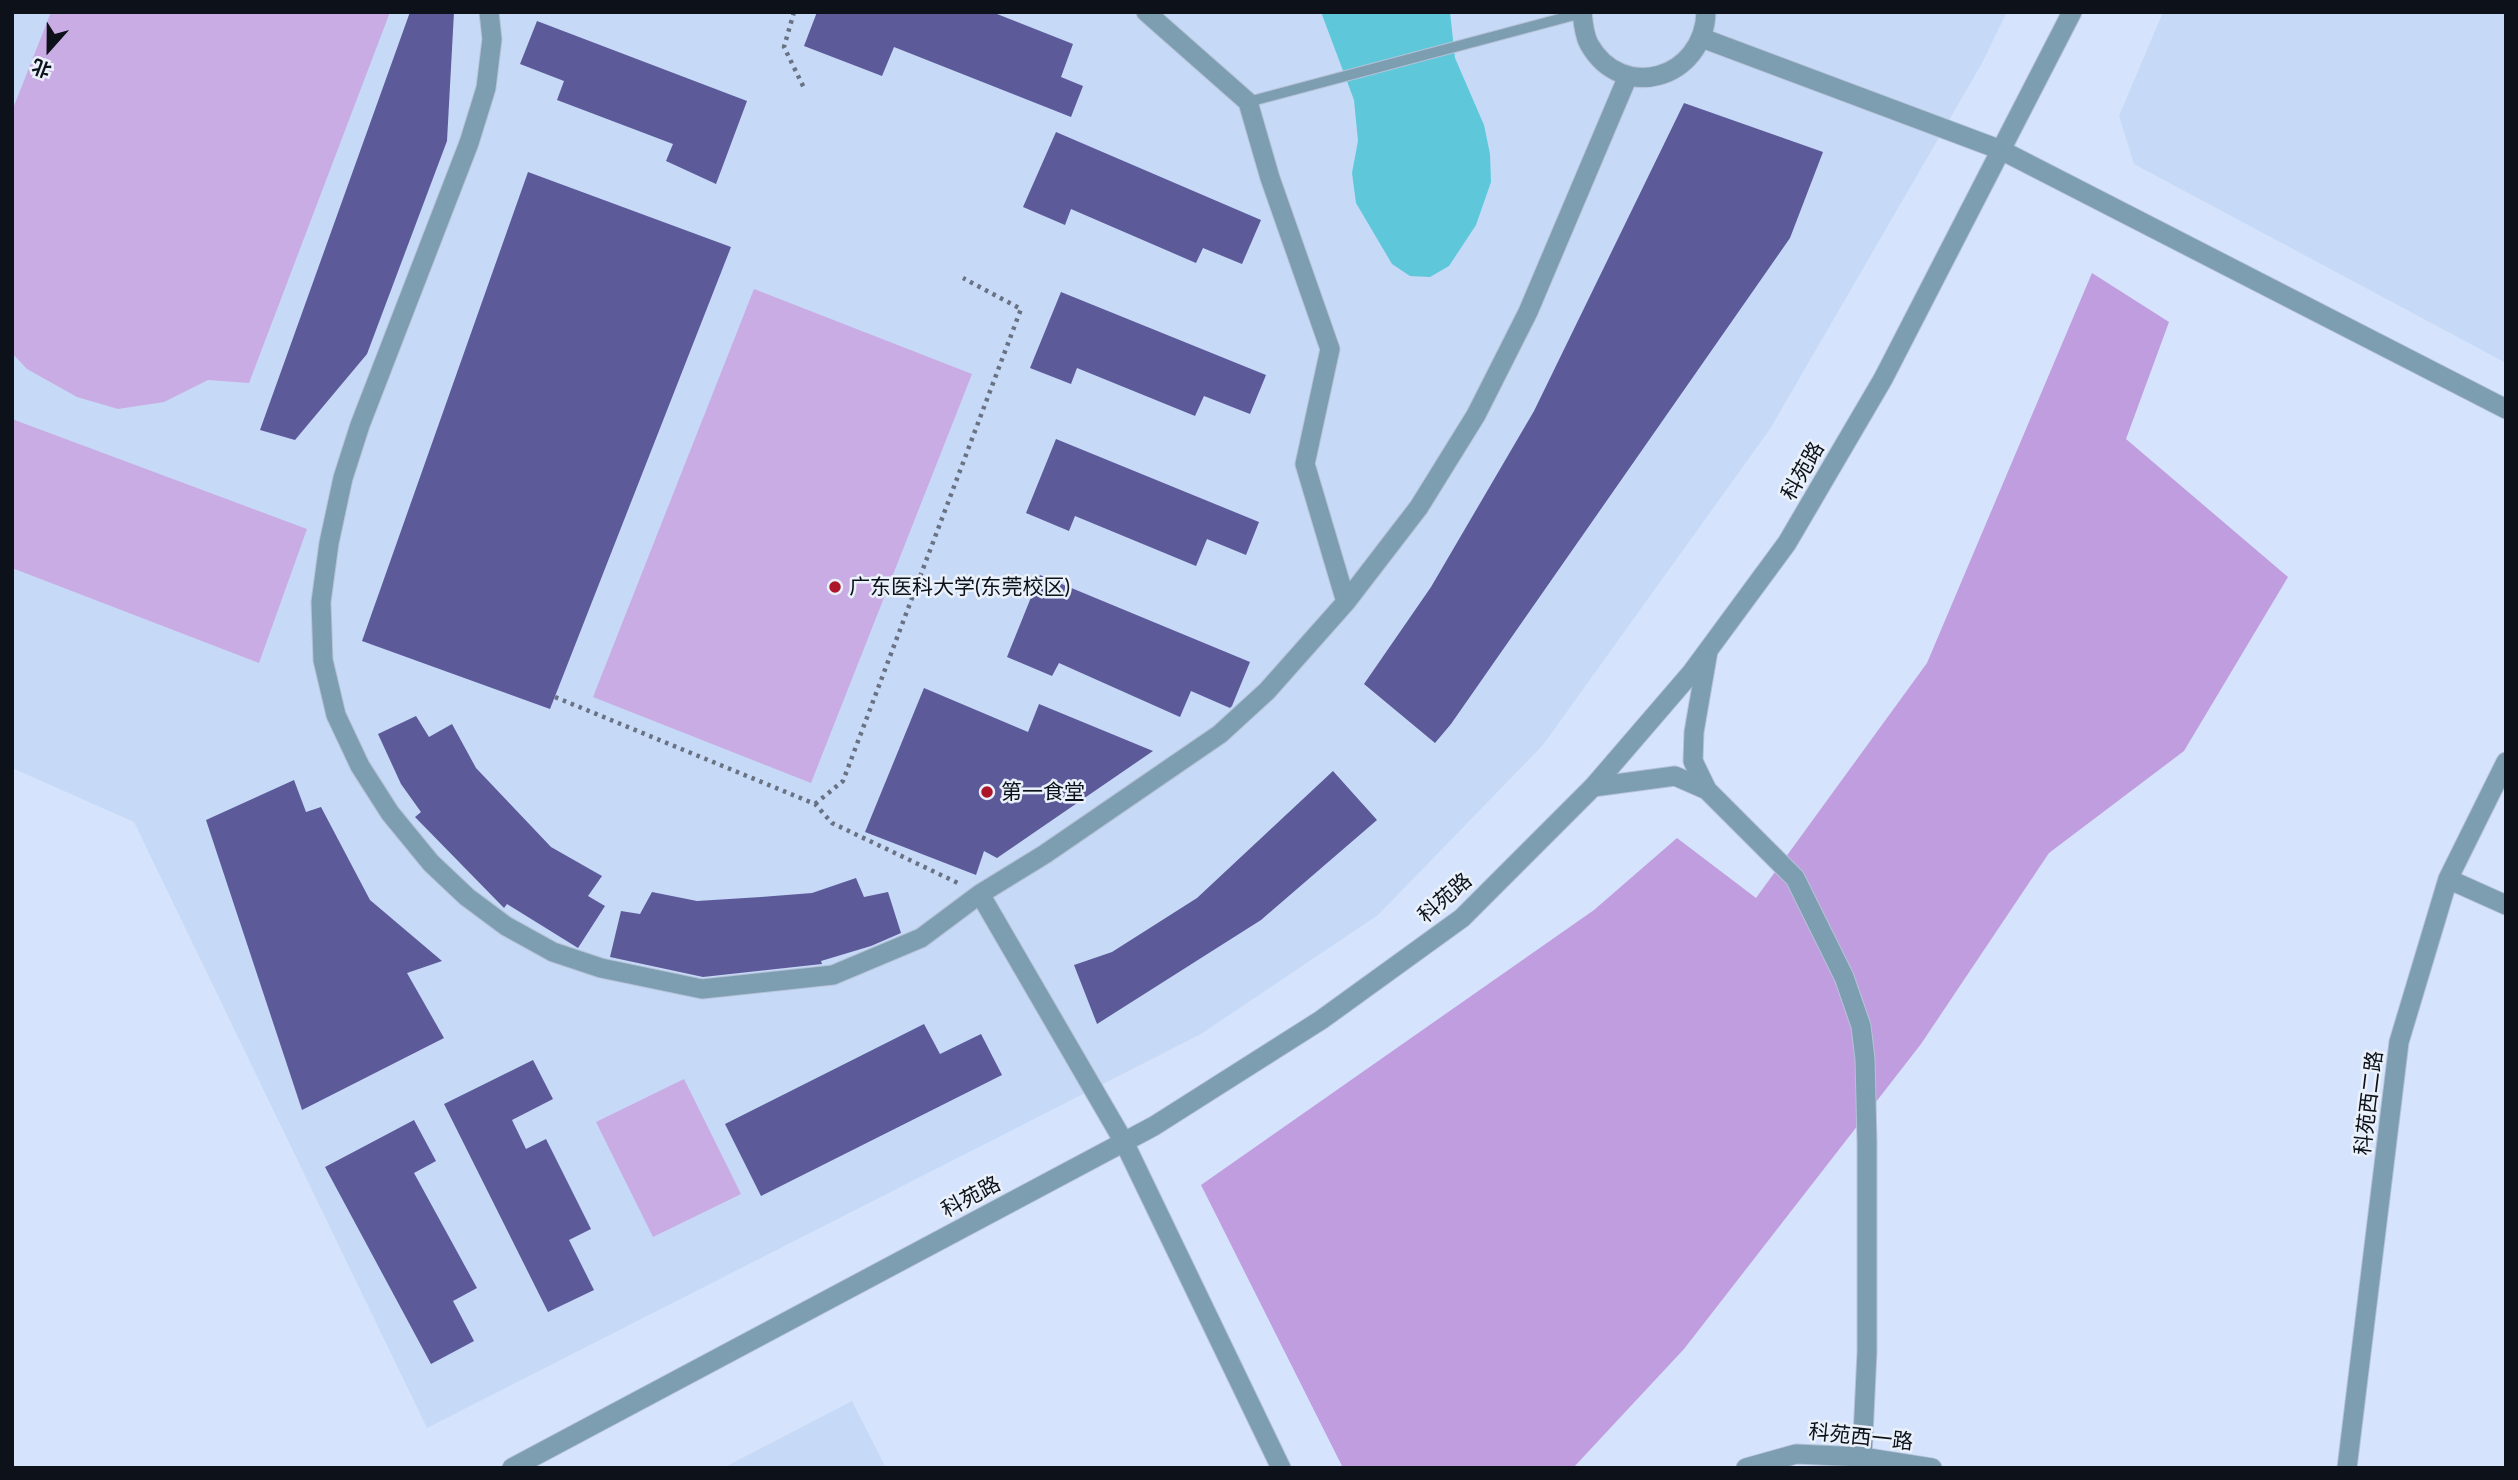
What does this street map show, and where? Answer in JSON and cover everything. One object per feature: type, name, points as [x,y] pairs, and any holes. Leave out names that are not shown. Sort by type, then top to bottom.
[{"type":"street","points":[[489,12],[492,39],[486,88],[469,143],[360,425],[343,478],[329,543],[321,602],[323,660],[337,715],[360,766],[390,813],[431,863],[467,897],[506,926],[553,952],[601,968],[702,989],[833,975],[921,938],[980,894],[1045,855],[1220,734],[1267,691],[1346,602],[1419,507],[1476,415],[1528,312],[1628,76]]},
{"type":"street","points":[[1146,12],[1248,102],[1270,178],[1330,349],[1305,464],[1346,602]]},
{"type":"street","points":[[1582,13],[1588,42],[1599,58],[1609,67],[1628,76],[1650,78],[1678,69],[1697,50],[1706,28],[1706,12]]},
{"type":"street","name":"科苑路","points":[[512,1468],[1154,1126],[1321,1020],[1462,918],[1593,787],[1692,672],[1787,543],[1883,379],[2072,12]]},
{"type":"street","points":[[1702,38],[2001,150],[2506,409]]},
{"type":"street","points":[[1708,651],[1694,732],[1693,761],[1707,790],[1795,878],[1844,977],[1861,1026],[1865,1059],[1867,1142],[1867,1352],[1862,1457]]},
{"type":"street","name":"科苑西二路","points":[[2347,1468],[2399,1042],[2448,879],[2506,762]]},
{"type":"street","points":[[1593,787],[1675,776],[1707,790]]},
{"type":"street","points":[[2448,879],[2506,905]]},
{"type":"street","points":[[980,894],[1124,1142],[1280,1468]]},
{"type":"street","name":"科苑西一路","points":[[1746,1468],[1796,1454],[1862,1457],[1932,1468]]},
{"type":"lane","points":[[1248,102],[1582,13]]},
{"type":"path","points":[[794,12],[783,47],[806,90]]},
{"type":"path","points":[[815,804],[843,781],[1021,309],[963,278]]},
{"type":"path","points":[[555,697],[815,804],[832,823],[980,894]]},
{"type":"shaded area","name":"广东医科大学(东莞校区)","points":[[12,12],[2007,12],[1981,65],[1770,429],[1543,745],[1378,915],[1201,1034],[427,1428],[134,822],[12,768]]},
{"type":"shaded area","points":[[51,12],[390,12],[249,383],[208,380],[164,402],[118,409],[77,397],[27,369],[12,353],[12,111]]},
{"type":"shaded area","points":[[2163,12],[2506,12],[2506,363],[2134,164],[2119,116]]},
{"type":"shaded area","points":[[2092,273],[2169,322],[2126,439],[2288,577],[2184,751],[2049,853],[1921,1044],[1684,1349],[1573,1468],[1343,1468],[1201,1185],[1594,910],[1677,838],[1756,898],[1927,663]]},
{"type":"shaded area","points":[[754,289],[972,374],[811,783],[593,697]]},
{"type":"shaded area","points":[[12,419],[307,529],[259,663],[12,568]]},
{"type":"shaded area","points":[[684,1079],[741,1194],[653,1237],[596,1122]]},
{"type":"shaded area","points":[[852,1401],[886,1468],[723,1468]]},
{"type":"water","points":[[1321,12],[1450,12],[1455,58],[1484,125],[1490,154],[1491,182],[1476,225],[1449,266],[1430,277],[1410,276],[1392,264],[1356,203],[1352,173],[1358,141],[1354,100]]},
{"type":"building","points":[[410,12],[454,12],[447,141],[367,354],[295,440],[260,430]]},
{"type":"building","points":[[817,12],[992,12],[1073,44],[1061,77],[1083,86],[1071,117],[894,47],[882,76],[804,46]]},
{"type":"building","points":[[537,21],[747,101],[716,184],[666,161],[673,144],[557,100],[564,81],[520,64]]},
{"type":"building","points":[[1684,103],[1823,152],[1790,238],[1451,724],[1435,743],[1364,684],[1431,587],[1534,411]]},
{"type":"building","points":[[1056,132],[1261,220],[1242,264],[1203,248],[1196,263],[1071,209],[1065,225],[1023,207]]},
{"type":"building","points":[[528,172],[731,247],[550,709],[362,641]]},
{"type":"building","points":[[1061,292],[1266,375],[1250,414],[1204,396],[1195,416],[1077,368],[1071,384],[1030,368]]},
{"type":"building","points":[[1056,439],[1259,522],[1246,555],[1207,539],[1196,566],[1075,516],[1069,531],[1026,513]]},
{"type":"building","points":[[1040,575],[1250,662],[1232,706],[1230,708],[1191,691],[1180,717],[1059,663],[1052,676],[1007,657]]},
{"type":"building","name":"第一食堂","points":[[924,688],[1028,732],[1039,704],[1153,751],[997,858],[984,851],[976,875],[865,832]]},
{"type":"building","points":[[416,716],[429,737],[452,724],[476,768],[551,847],[602,876],[588,896],[605,906],[578,948],[507,904],[504,908],[415,817],[421,812],[401,784],[378,734]]},
{"type":"building","points":[[1333,771],[1377,820],[1261,920],[1097,1024],[1074,965],[1112,952],[1197,898]]},
{"type":"building","points":[[294,780],[306,812],[321,807],[370,900],[442,961],[407,973],[444,1038],[302,1110],[206,820]]},
{"type":"building","points":[[856,878],[864,897],[888,892],[901,933],[871,946],[821,961],[822,964],[703,977],[610,957],[621,911],[640,914],[652,892],[697,901],[761,897],[812,893]]},
{"type":"building","points":[[924,1024],[940,1054],[981,1034],[1002,1075],[761,1196],[725,1124]]},
{"type":"building","points":[[533,1060],[553,1099],[512,1120],[526,1149],[546,1139],[591,1229],[569,1240],[594,1290],[548,1312],[444,1104]]},
{"type":"building","points":[[414,1120],[436,1161],[414,1173],[477,1288],[453,1301],[474,1341],[431,1364],[325,1167]]},
{"type":"place","name":"广东医科大学(东莞校区)","points":[[835,587]]},
{"type":"place","name":"第一食堂","points":[[987,792]]}]
